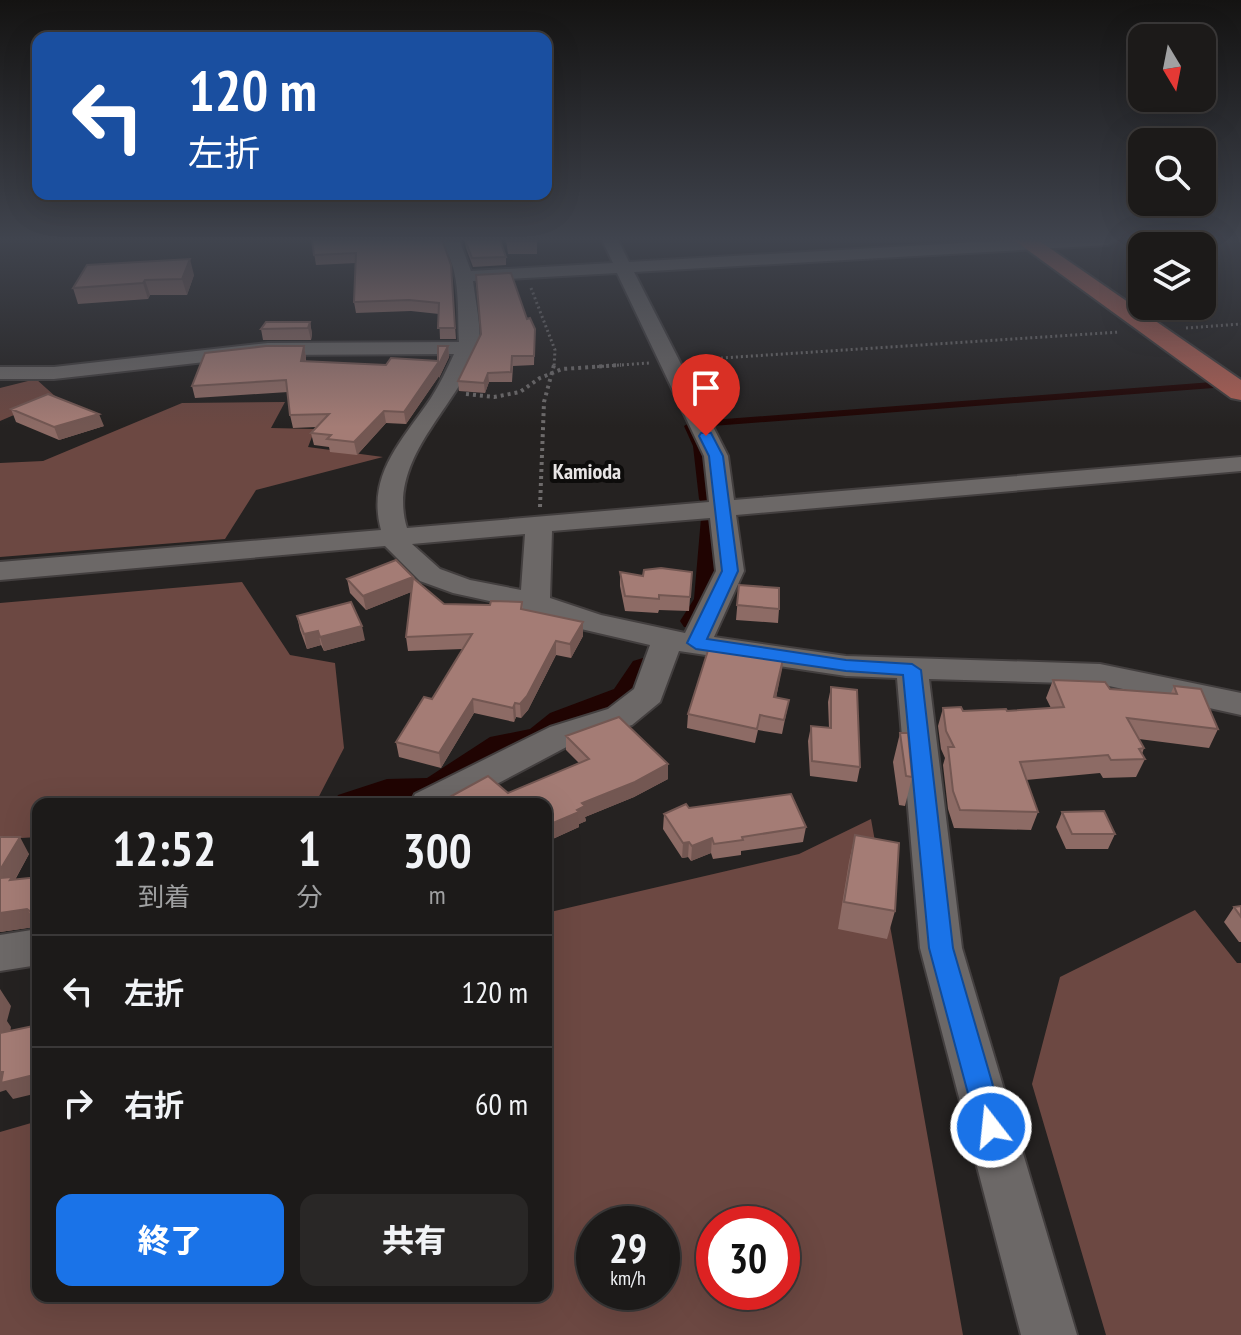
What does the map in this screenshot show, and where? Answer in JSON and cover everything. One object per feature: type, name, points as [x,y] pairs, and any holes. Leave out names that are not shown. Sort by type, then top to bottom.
[{"type":"main road","points":[[1114,302],[1241,392]]},
{"type":"street","points":[[465,302],[468,348],[444,394],[396,466],[388,508],[399,546],[430,575],[592,622],[682,642],[846,666],[1100,674],[1241,704]]},
{"type":"street","points":[[440,798],[562,735],[620,717],[648,694],[730,571],[716,456],[641,302]]},
{"type":"street","points":[[0,373],[54,373],[268,349],[468,348]]},
{"type":"street","points":[[0,571],[1241,464]]},
{"type":"street","points":[[535,604],[539,524]]},
{"type":"street","points":[[912,670],[941,948],[1049,1335]]},
{"type":"street","points":[[0,953],[32,948]]},
{"type":"path","points":[[534,302],[553,341],[554,372],[544,402],[539,524]]},
{"type":"path","points":[[444,394],[494,397],[520,392],[554,372],[1241,324]]},
{"type":"shaded area","points":[[36,379],[56,397],[0,421],[0,388]]},
{"type":"shaded area","points":[[285,402],[271,428],[315,429],[308,447],[383,457],[256,490],[225,539],[0,557],[0,463],[43,461],[182,403]]},
{"type":"shaded area","points":[[242,582],[290,655],[335,663],[344,748],[318,798],[32,798],[32,837],[5,839],[0,843],[0,603]]},
{"type":"shaded area","points":[[871,819],[963,1335],[0,1335],[0,1132],[32,1123],[32,1302],[552,1302],[552,912],[799,854]]},
{"type":"shaded area","points":[[1195,910],[1237,963],[1241,963],[1241,1335],[1106,1335],[1032,1084],[1060,977]]},
{"type":"building","points":[[432,302],[453,302],[455,328],[438,328],[439,303]]},
{"type":"building","points":[[478,302],[521,302],[527,319],[530,318],[535,329],[534,356],[512,356],[511,372],[488,373],[484,383],[458,381],[481,334]]},
{"type":"building","points":[[266,322],[310,322],[308,328],[261,329]]},
{"type":"building","points":[[266,346],[304,346],[301,361],[386,365],[391,358],[438,361],[438,346],[448,346],[438,366],[438,363],[404,412],[384,411],[354,442],[327,439],[331,435],[311,433],[329,414],[290,415],[286,380],[192,386],[205,353]]},
{"type":"building","points":[[48,394],[99,414],[54,427],[11,409]]},
{"type":"building","points":[[396,560],[413,577],[363,596],[347,579]]},
{"type":"building","points":[[661,568],[692,572],[690,597],[659,595],[659,599],[625,596],[620,572],[643,576],[644,570]]},
{"type":"building","points":[[413,578],[444,604],[522,602],[521,609],[583,622],[570,644],[556,641],[520,704],[515,703],[513,708],[473,699],[439,753],[396,742],[424,697],[432,699],[472,634],[406,637]]},
{"type":"building","points":[[739,585],[779,588],[779,609],[737,605]]},
{"type":"building","points":[[351,602],[362,626],[320,637],[318,631],[304,634],[297,616]]},
{"type":"building","points":[[710,644],[784,655],[774,697],[789,700],[784,720],[760,715],[757,729],[688,714]]},
{"type":"building","points":[[1053,680],[1105,682],[1110,689],[1177,694],[1174,686],[1201,689],[1218,729],[1127,718],[1144,748],[1139,749],[1145,759],[1111,760],[1108,755],[1020,762],[1038,812],[960,810],[953,791],[948,747],[954,747],[946,731],[943,708],[1007,711],[1064,707]]},
{"type":"building","points":[[831,687],[857,690],[860,767],[812,761],[811,726],[831,728]]},
{"type":"building","points":[[619,717],[668,764],[635,782],[582,803],[585,806],[577,810],[579,812],[552,823],[552,798],[448,798],[488,776],[508,793],[589,759],[566,736]]},
{"type":"building","points":[[900,733],[908,733],[912,777],[906,776]]},
{"type":"building","points":[[791,794],[806,827],[742,837],[743,840],[714,844],[712,838],[692,846],[689,842],[683,843],[664,814],[686,804],[689,808]]},
{"type":"building","points":[[1104,811],[1115,834],[1072,834],[1062,812]]},
{"type":"building","points":[[855,835],[899,843],[895,911],[844,902]]},
{"type":"building","points":[[0,837],[20,837],[0,870]]},
{"type":"building","points":[[0,878],[32,878],[32,921],[31,912],[27,909],[0,913]]},
{"type":"building","points":[[32,1026],[32,1075],[1,1083],[0,1033]]},
{"type":"waterway","points":[[712,423],[1213,385]]},
{"type":"waterway","points":[[694,426],[703,446],[710,499]]},
{"type":"waterway","points":[[693,621],[707,599],[713,518]]},
{"type":"waterway","points":[[367,798],[387,791],[433,789],[501,745],[539,738],[560,720],[624,696],[643,667]]},
{"type":"district","name":"Kamioda","points":[[587,471]]},
{"type":"route","points":[[706,436],[716,456],[730,571],[696,643],[846,666],[912,670],[941,948],[991,1127]]}]
